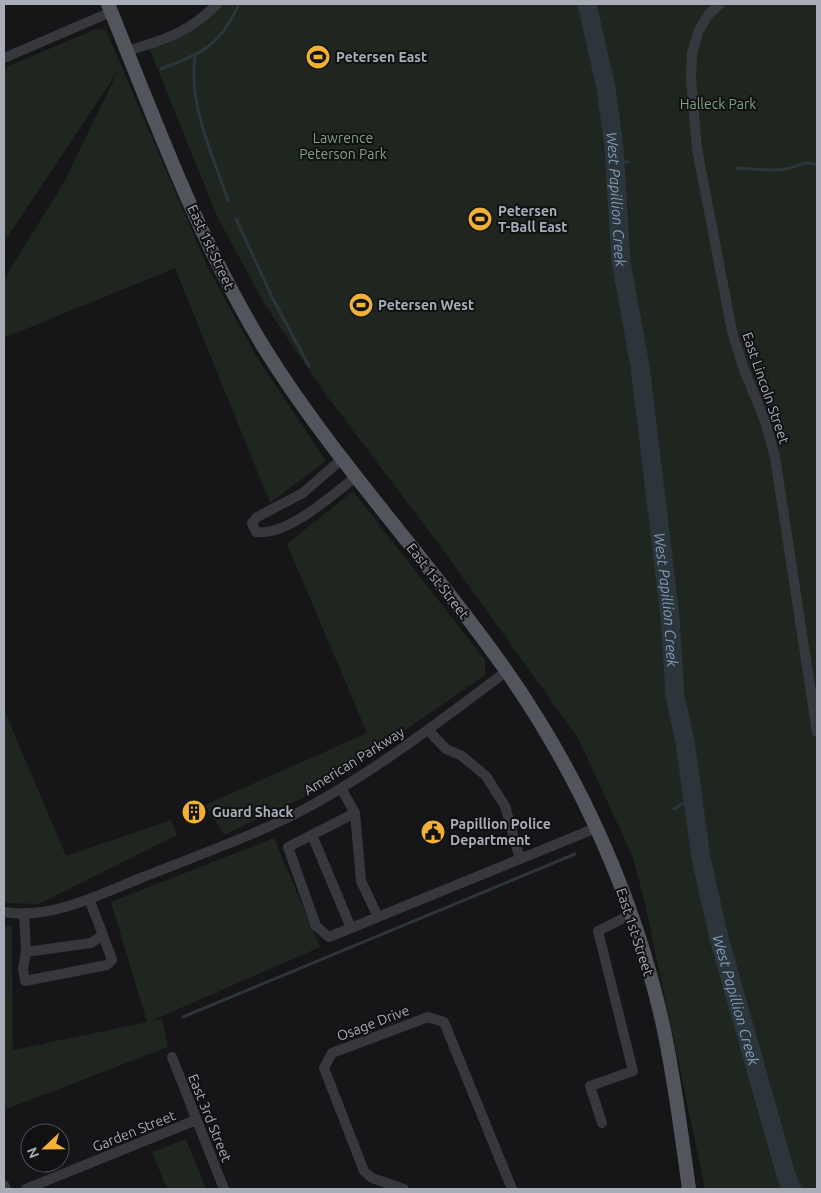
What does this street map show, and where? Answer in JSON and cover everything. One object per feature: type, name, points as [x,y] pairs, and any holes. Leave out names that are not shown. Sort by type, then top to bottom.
[{"type":"main road","name":"East 1st Street","points":[[110,8],[198,223],[225,280],[264,348],[294,393],[507,671],[566,766],[596,828],[630,915],[663,1026],[683,1137],[689,1189]]},
{"type":"street","points":[[127,50],[169,38],[199,22],[217,4]]},
{"type":"street","name":"East Lincoln Street","points":[[720,4],[708,15],[699,30],[692,54],[691,79],[696,143],[732,331],[743,367],[765,421],[775,457],[817,732]]},
{"type":"street","points":[[4,58],[110,8]]},
{"type":"street","points":[[343,458],[303,493],[257,516],[252,523],[256,532],[265,533],[304,517],[357,476]]},
{"type":"street","name":"American Parkway","points":[[4,912],[48,912],[89,899],[240,838],[319,802],[428,730],[507,671]]},
{"type":"street","points":[[428,730],[446,749],[462,756],[486,776],[505,806],[520,859]]},
{"type":"street","points":[[341,788],[355,812],[361,881],[378,917]]},
{"type":"street","points":[[355,812],[288,847],[316,926],[329,937],[596,828]]},
{"type":"street","points":[[312,835],[350,928]]},
{"type":"street","points":[[24,913],[26,952],[23,969],[25,981],[107,965],[112,960],[89,899]]},
{"type":"street","points":[[602,1122],[590,1086],[633,1070],[598,931],[630,915]]},
{"type":"street","points":[[26,952],[91,943],[103,935]]},
{"type":"street","name":"Osage Drive","points":[[404,1189],[372,1178],[364,1171],[324,1068],[332,1053],[428,1016],[444,1022],[512,1189]]},
{"type":"street","name":"East 3rd Street","points":[[172,1057],[224,1189]]},
{"type":"street","name":"Garden Street","points":[[26,1189],[196,1120]]},
{"type":"street","points":[[4,1185],[6,1189]]},
{"type":"green space","points":[[215,4],[817,4],[817,1189],[705,1189],[645,903],[632,855],[578,738],[446,554],[321,388],[264,303],[217,216],[147,43],[210,16]]},
{"type":"green space","points":[[96,29],[106,30],[208,268],[255,354],[326,461],[270,503],[175,268],[4,338],[4,279],[63,184],[118,71],[4,242],[4,68]]},
{"type":"green space","points":[[353,491],[485,660],[485,675],[319,790],[224,835],[205,805],[367,733],[287,544]]},
{"type":"green space","points":[[4,709],[66,856],[171,820],[177,835],[39,904],[4,903]]},
{"type":"green space","points":[[274,838],[320,947],[151,1021],[162,1019],[168,1047],[4,1110],[4,925],[12,926],[13,1050],[147,1022],[111,902]]},
{"type":"green space","points":[[186,1139],[206,1189],[167,1189],[152,1152]]},
{"type":"waterway","points":[[161,69],[188,58],[217,39],[225,30],[239,4]]},
{"type":"waterway","name":"West Papillion Creek","points":[[587,4],[606,88],[614,147],[621,262],[640,366],[670,616],[675,696],[685,741],[701,858],[719,938],[786,1175],[792,1189]]},
{"type":"waterway","points":[[195,56],[195,93],[198,111],[228,200]]},
{"type":"waterway","points":[[616,160],[628,162]]},
{"type":"waterway","points":[[737,168],[777,170],[807,163],[817,165]]},
{"type":"waterway","points":[[236,219],[273,299],[309,366]]},
{"type":"waterway","points":[[674,809],[692,798]]},
{"type":"waterway","points":[[183,1017],[575,854]]},
{"type":"place","name":"Petersen East","points":[[318,57]]},
{"type":"place","name":"Petersen T-Ball East","points":[[480,219]]},
{"type":"place","name":"Petersen West","points":[[361,305]]},
{"type":"place","name":"Guard Shack","points":[[194,812]]},
{"type":"place","name":"Papillion Police Department","points":[[433,832]]},
{"type":"park label","name":"Halleck Park","points":[[718,104]]},
{"type":"park label","name":"Lawrence Peterson Park","points":[[343,146]]}]
